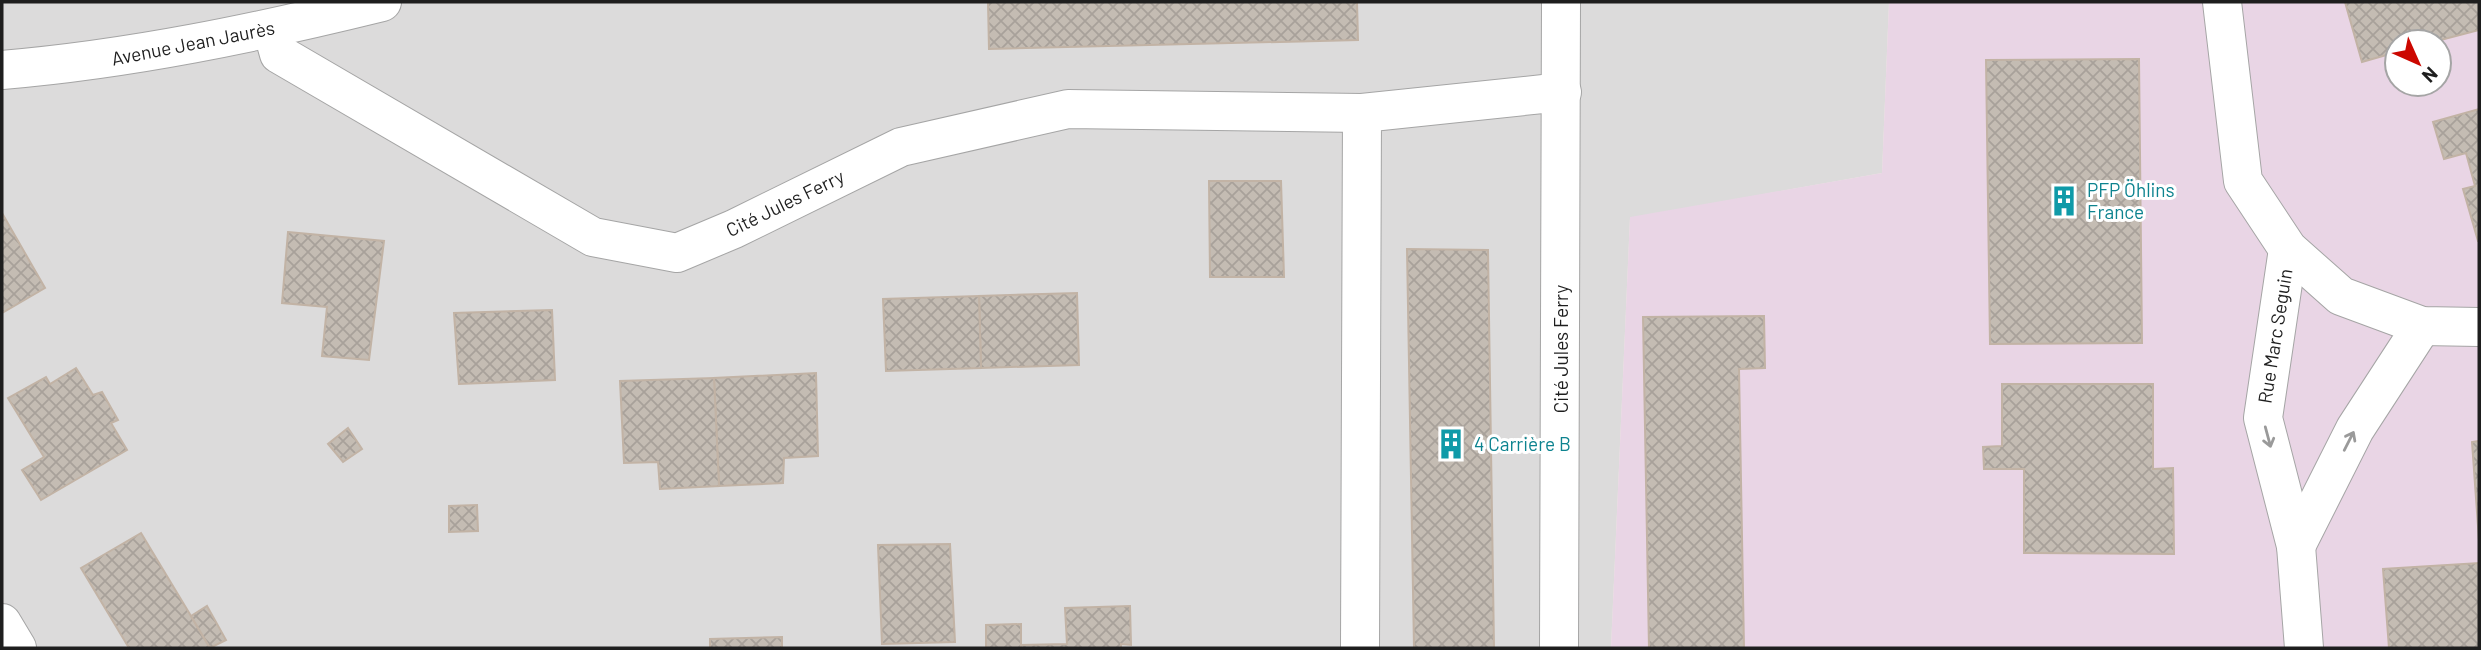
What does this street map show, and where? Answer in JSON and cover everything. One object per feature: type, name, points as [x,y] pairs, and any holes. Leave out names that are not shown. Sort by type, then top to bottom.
[{"type":"street","name":"Avenue Jean Jaurès","points":[[2,69],[118,58],[272,29],[382,2]]},
{"type":"street","name":"Cité Jules Ferry","points":[[1559,648],[1561,2]]},
{"type":"street","name":"Rue Marc Seguin","points":[[2222,2],[2243,181],[2288,249],[2341,296],[2422,326],[2479,327]]},
{"type":"street","name":"Cité Jules Ferry","points":[[272,29],[279,54],[593,237],[677,253],[734,229],[901,147],[1068,109],[1362,113],[1562,92]]},
{"type":"street","points":[[1360,648],[1362,113]]},
{"type":"street","name":"Rue Marc Seguin","points":[[2288,249],[2263,418],[2297,546],[2304,648]]},
{"type":"street","points":[[2297,546],[2355,429],[2422,326]]},
{"type":"street","points":[[2,622],[17,648]]},
{"type":"shaded area","points":[[2,2],[1889,2],[1882,173],[1630,218],[1611,648],[2,648]]},
{"type":"shaded area","points":[[1889,2],[2479,2],[2479,648],[1611,648],[1630,217],[1882,173]]},
{"type":"building","points":[[988,2],[1357,2],[1358,40],[989,49]]},
{"type":"building","points":[[2345,2],[2479,2],[2479,30],[2453,37],[2453,28],[2383,28],[2383,56],[2362,62]]},
{"type":"building","name":"PFP Öhlins France","points":[[2139,59],[2142,343],[1990,344],[1986,60]]},
{"type":"building","points":[[2479,109],[2478,241],[2463,189],[2475,186],[2466,153],[2444,159],[2433,122]]},
{"type":"building","points":[[1209,181],[1281,181],[1284,277],[1210,277]]},
{"type":"building","points":[[2,213],[45,288],[2,313]]},
{"type":"building","points":[[288,232],[384,241],[369,360],[322,356],[327,307],[282,303]]},
{"type":"building","name":"4 Carrière B","points":[[1407,249],[1488,250],[1494,648],[1414,648]]},
{"type":"building","points":[[1077,293],[1079,365],[981,368],[979,296]]},
{"type":"building","points":[[979,296],[981,368],[886,371],[883,299]]},
{"type":"building","points":[[552,310],[555,380],[459,384],[454,313]]},
{"type":"building","points":[[1764,316],[1765,368],[1739,369],[1744,648],[1649,648],[1643,317]]},
{"type":"building","points":[[76,368],[93,395],[102,392],[118,420],[111,423],[127,450],[41,500],[22,470],[44,457],[8,398],[46,377],[50,384]]},
{"type":"building","points":[[816,373],[818,456],[784,458],[783,483],[719,486],[714,378]]},
{"type":"building","points":[[714,378],[719,486],[660,489],[658,462],[624,463],[620,381]]},
{"type":"building","points":[[2002,384],[2153,384],[2153,469],[2173,468],[2174,554],[2024,553],[2024,469],[1984,469],[1983,447],[2002,446]]},
{"type":"building","points":[[348,428],[362,449],[343,462],[328,444]]},
{"type":"building","points":[[2479,441],[2479,540],[2472,442]]},
{"type":"building","points":[[477,505],[478,531],[449,532],[449,506]]},
{"type":"building","points":[[141,533],[210,648],[129,648],[81,568]]},
{"type":"building","points":[[950,544],[955,642],[882,644],[878,545]]},
{"type":"building","points":[[2479,563],[2479,648],[2389,648],[2383,569]]},
{"type":"building","points":[[207,606],[226,640],[210,648],[191,616]]},
{"type":"building","points":[[1130,606],[1131,645],[1121,644],[1121,648],[1021,648],[1021,645],[1067,644],[1065,608]]},
{"type":"building","points":[[1021,624],[1021,648],[986,648],[986,625]]},
{"type":"building","points":[[782,637],[782,648],[710,648],[710,639]]},
{"type":"place","name":"PFP Öhlins France","points":[[2064,201]]},
{"type":"place","name":"4 Carrière B","points":[[1451,444]]}]
